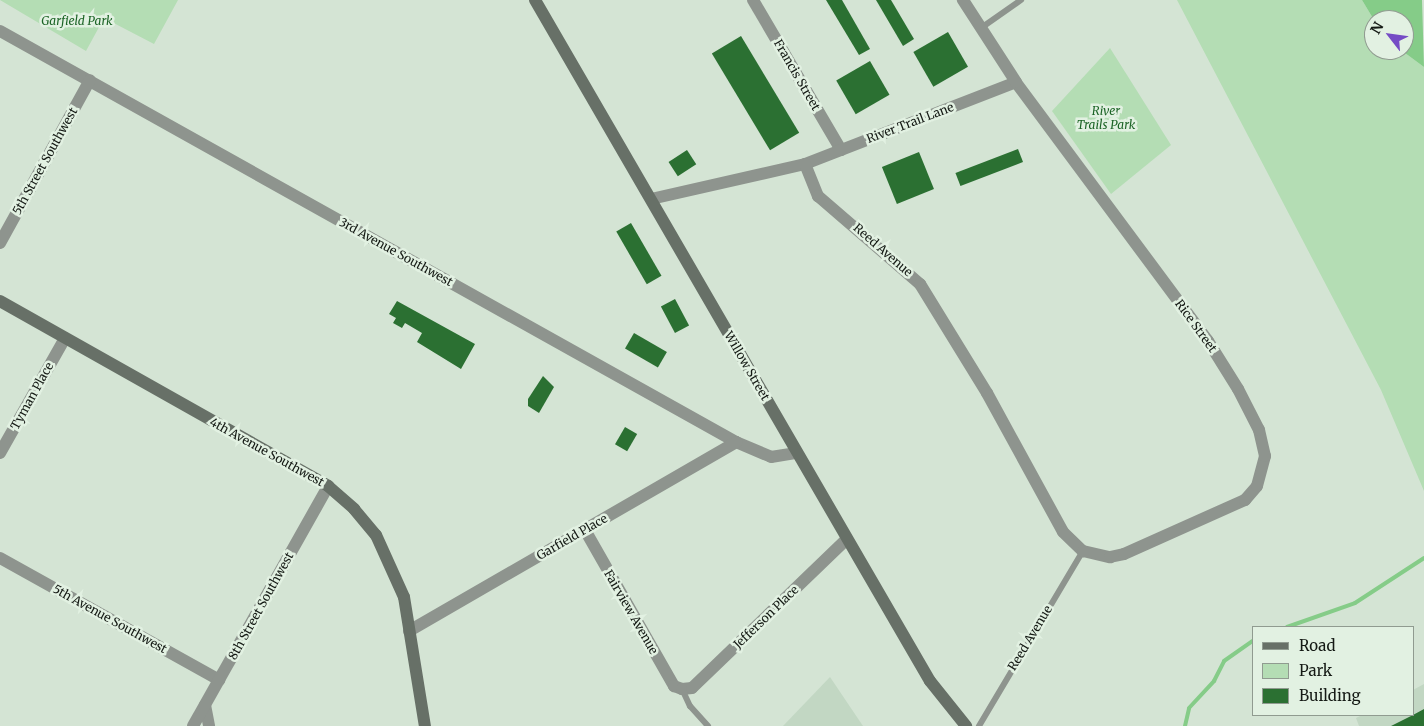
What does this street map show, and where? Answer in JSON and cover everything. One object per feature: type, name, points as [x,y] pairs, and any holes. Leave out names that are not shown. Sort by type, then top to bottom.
[{"type":"street","name":"Willow Street","points":[[535,0],[930,681],[966,726]]},
{"type":"street","name":"Francis Street","points":[[753,0],[840,150]]},
{"type":"street","name":"Rice Street","points":[[963,0],[1016,82],[1208,341],[1238,389],[1263,443],[1264,470],[1245,500],[1124,554],[1110,557],[1083,551]]},
{"type":"street","name":"3rd Avenue Southwest","points":[[0,31],[736,442],[771,457],[797,453]]},
{"type":"street","name":"5th Street Southwest","points":[[0,242],[90,80]]},
{"type":"street","name":"River Trail Lane","points":[[804,164],[1016,82]]},
{"type":"street","points":[[651,199],[804,164]]},
{"type":"street","name":"Reed Avenue","points":[[804,164],[818,196],[920,284],[987,393],[1063,532],[1083,551]]},
{"type":"street","name":"4th Avenue Southwest","points":[[0,301],[328,486],[376,535],[404,597],[425,726]]},
{"type":"street","name":"Tyman Place","points":[[0,453],[65,338]]},
{"type":"street","name":"Garfield Place","points":[[409,631],[736,442]]},
{"type":"street","name":"8th Street Southwest","points":[[193,726],[328,486]]},
{"type":"street","name":"Fairview Avenue","points":[[585,530],[674,686],[682,689]]},
{"type":"street","name":"Jefferson Place","points":[[682,689],[692,688],[846,539]]},
{"type":"street","name":"5th Avenue Southwest","points":[[0,558],[219,680]]},
{"type":"street","points":[[205,705],[209,726]]},
{"type":"lane","points":[[980,28],[1021,0]]},
{"type":"lane","name":"Reed Avenue","points":[[978,726],[1083,551]]},
{"type":"lane","points":[[682,689],[708,726]]},
{"type":"shaded area","points":[[1362,0],[1422,0],[1424,67],[1414,60],[1414,10],[1368,10]]},
{"type":"shaded area","points":[[830,677],[863,726],[783,726]]},
{"type":"shaded area","points":[[1424,684],[1424,726],[1359,726],[1356,718],[1360,716],[1414,716],[1414,689]]},
{"type":"green space","name":"Garfield Park","points":[[0,0],[178,0],[154,44],[104,18],[86,51]]},
{"type":"green space","points":[[1177,0],[1362,0],[1368,10],[1364,10],[1364,60],[1414,60],[1424,67],[1424,491],[1381,390]]},
{"type":"green space","name":"River Trails Park","points":[[1110,48],[1171,145],[1111,194],[1052,111]]},
{"type":"building","points":[[826,0],[842,0],[870,49],[859,55]]},
{"type":"building","points":[[876,0],[891,0],[914,39],[903,46]]},
{"type":"building","points":[[948,32],[968,67],[933,87],[913,52]]},
{"type":"building","points":[[741,36],[799,133],[770,150],[712,54]]},
{"type":"building","points":[[870,61],[890,95],[856,114],[836,80]]},
{"type":"building","points":[[1018,149],[1023,162],[960,186],[955,173]]},
{"type":"building","points":[[687,150],[696,164],[678,176],[669,162]]},
{"type":"building","points":[[919,152],[934,189],[897,204],[882,167]]},
{"type":"building","points":[[631,223],[662,276],[647,284],[616,232]]},
{"type":"building","points":[[675,299],[689,325],[675,333],[661,307]]},
{"type":"building","points":[[397,301],[475,344],[461,369],[417,342],[422,333],[405,323],[402,328],[393,323],[396,318],[389,314]]},
{"type":"building","points":[[634,333],[667,352],[658,368],[625,349]]},
{"type":"building","points":[[543,376],[554,387],[539,413],[528,406],[528,399]]},
{"type":"building","points":[[625,427],[637,434],[627,451],[615,444]]},
{"type":"building","points":[[1424,709],[1424,726],[1391,726],[1414,716]]},
{"type":"waterway","points":[[1290,626],[1355,603],[1424,558]]},
{"type":"waterway","points":[[1185,726],[1189,708],[1214,681],[1224,661],[1252,642]]}]
